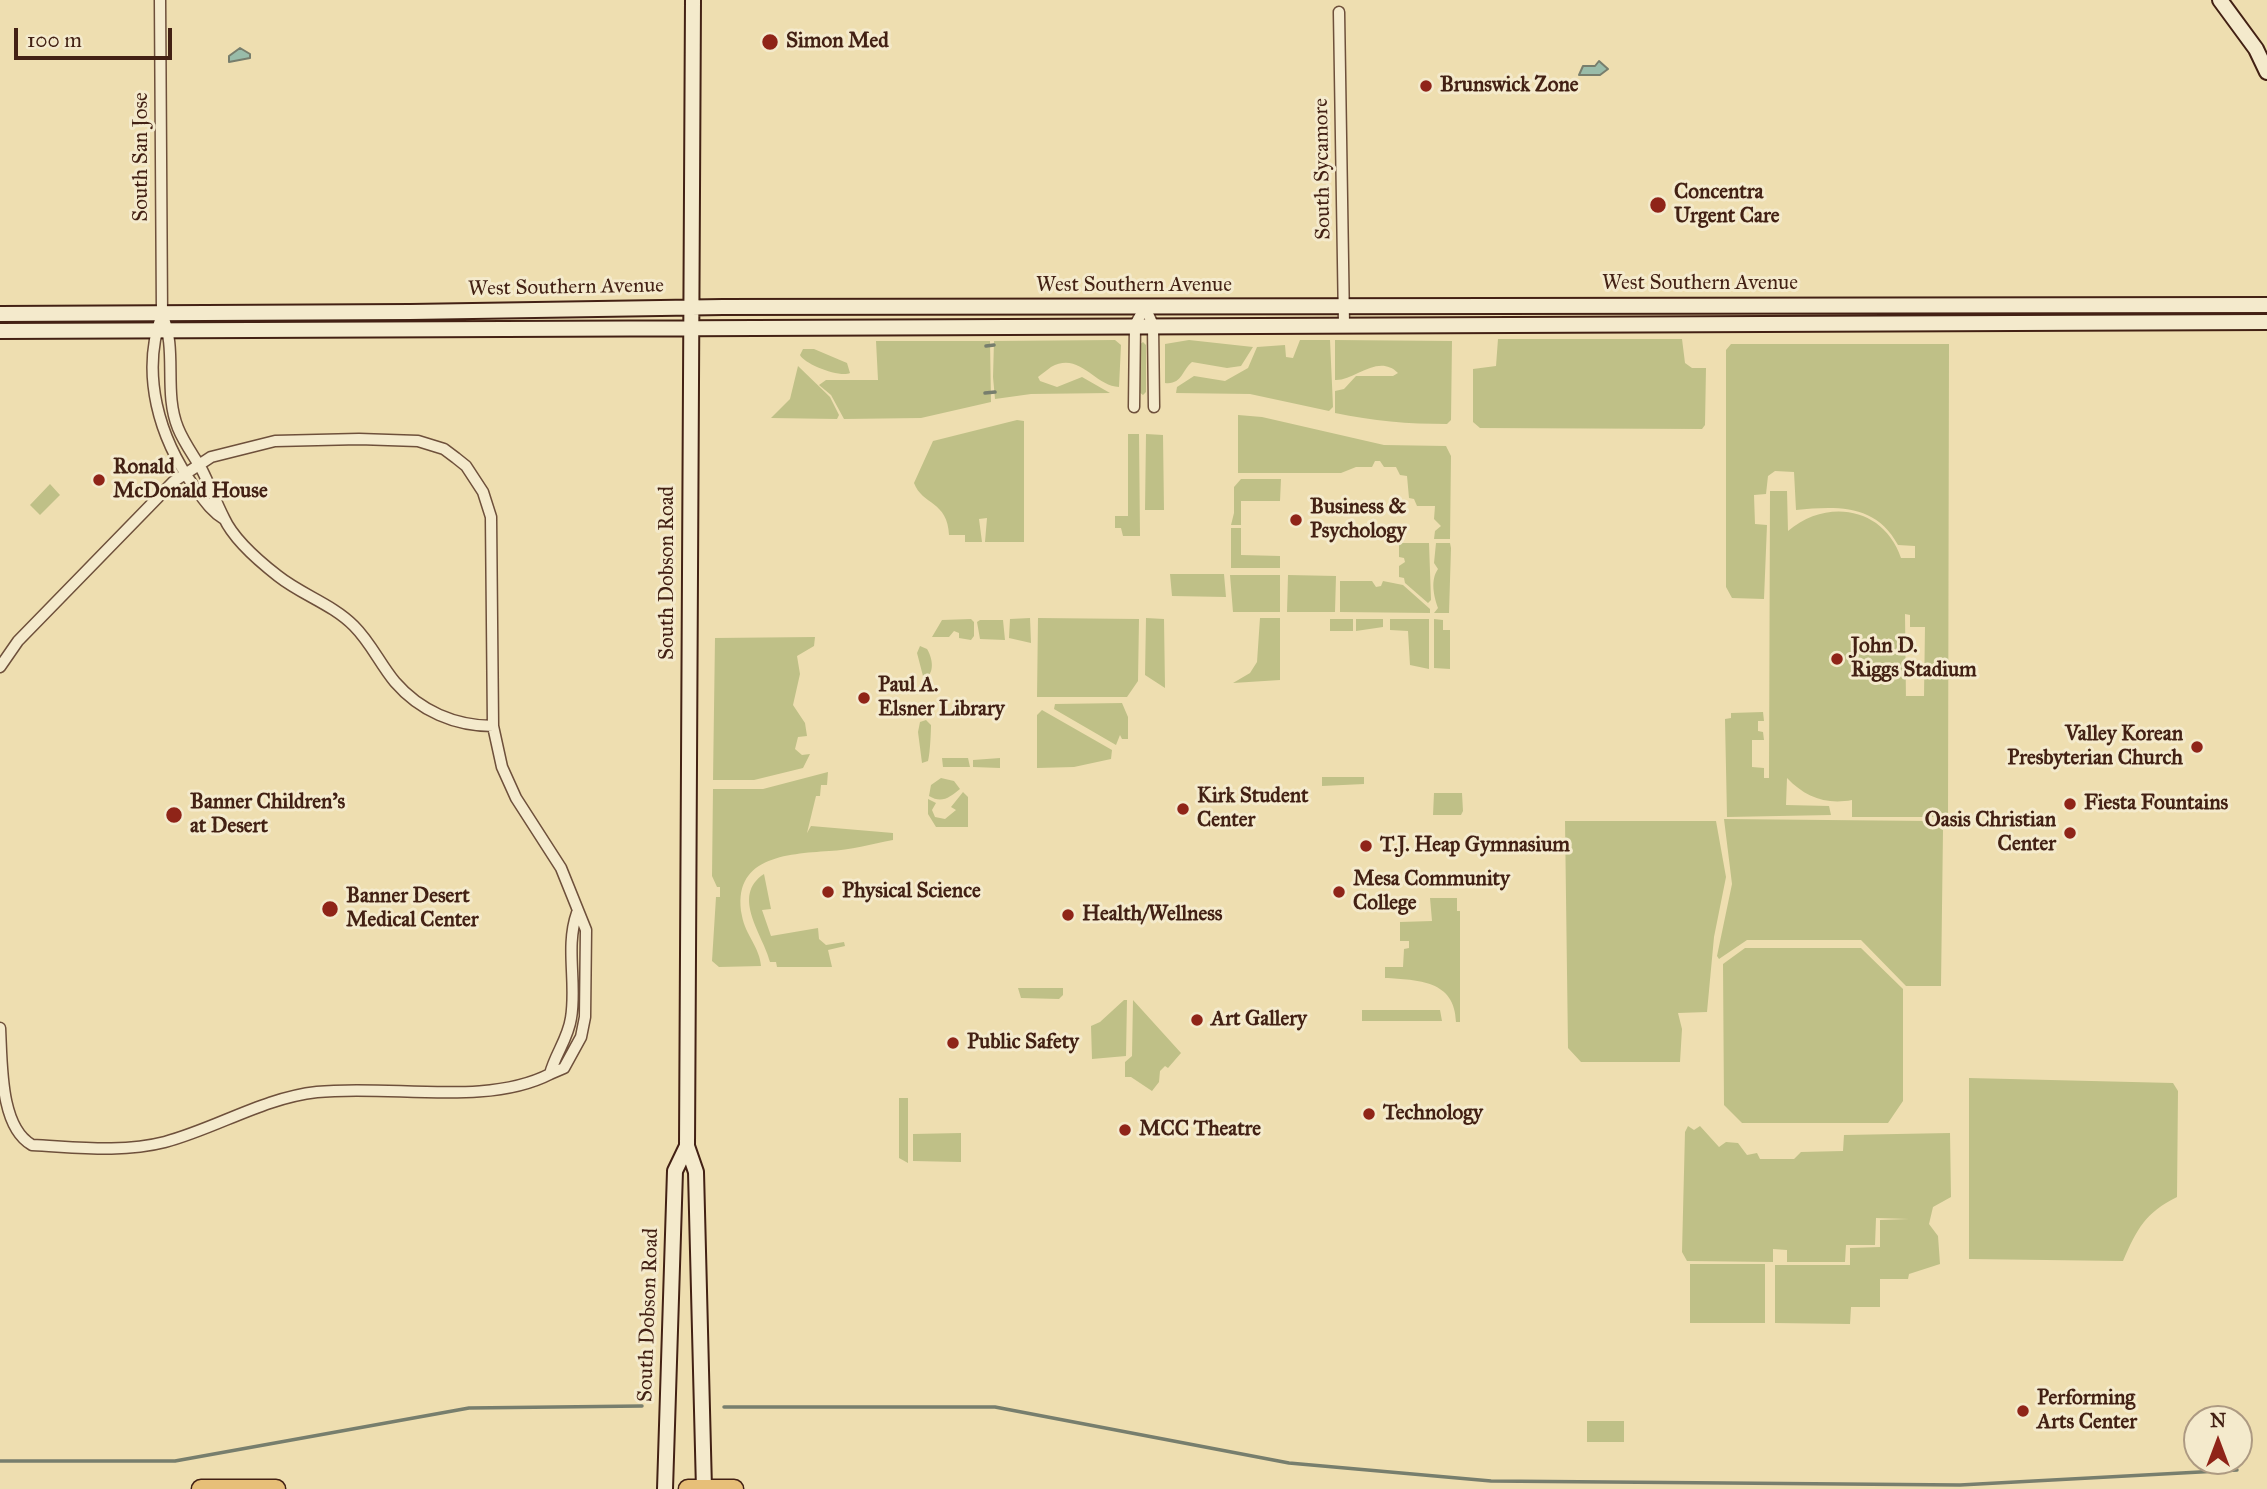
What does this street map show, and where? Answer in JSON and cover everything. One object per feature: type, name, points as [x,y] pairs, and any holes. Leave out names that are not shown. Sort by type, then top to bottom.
[{"type":"highway","points":[[201,1489],[276,1489]]},
{"type":"highway","points":[[688,1489],[734,1489]]},
{"type":"main road","name":"South Dobson Road","points":[[693,0],[687,1146],[696,1172],[704,1489]]},
{"type":"main road","points":[[2220,0],[2252,43],[2267,72]]},
{"type":"main road","points":[[1987,324],[1995,314],[2001,313],[2090,313],[2103,305]]},
{"type":"main road","name":"West Southern Avenue","points":[[0,314],[690,307],[2267,305]]},
{"type":"main road","points":[[903,327],[939,317],[983,316],[992,312],[995,307]]},
{"type":"main road","points":[[401,331],[419,322],[473,319],[482,310]]},
{"type":"main road","points":[[340,312],[341,330]]},
{"type":"main road","name":"West Southern Avenue","points":[[0,331],[2267,322]]},
{"type":"main road","name":"South Dobson Road","points":[[665,1489],[675,1171],[687,1146]]},
{"type":"street","name":"South San Jose","points":[[160,0],[162,331]]},
{"type":"street","name":"South Sycamore","points":[[1339,12],[1344,324]]},
{"type":"street","points":[[1134,407],[1135,325],[1144,307]]},
{"type":"street","points":[[1144,307],[1153,325],[1154,407]]},
{"type":"street","points":[[162,331],[174,415],[224,519],[235,535],[279,577],[331,608],[355,627],[394,681],[411,698],[447,720],[474,726],[493,726]]},
{"type":"street","points":[[162,331],[153,384],[164,433],[184,472],[212,512],[224,519]]},
{"type":"street","points":[[0,667],[18,641],[85,570],[184,472],[198,464],[236,449],[275,441],[418,441],[443,449],[466,466],[483,492],[491,517],[493,726],[509,783],[561,868],[577,912],[571,929],[572,1014],[567,1038],[554,1058],[550,1074],[533,1083],[505,1090],[341,1090],[293,1096],[190,1134],[139,1147],[32,1145],[17,1137],[8,1123],[0,1028]]},
{"type":"green space","points":[[1498,339],[1682,339],[1685,363],[1692,368],[1706,368],[1705,425],[1702,429],[1480,428],[1473,422],[1473,369],[1496,366]]},
{"type":"green space","points":[[1115,340],[1121,345],[1119,387],[1110,385],[1070,363],[1051,367],[1038,377],[1040,381],[1057,387],[1082,377],[1110,393],[1031,394],[995,399],[994,341]]},
{"type":"green space","points":[[1189,340],[1253,347],[1241,366],[1227,368],[1192,362],[1175,382],[1165,383],[1165,344]]},
{"type":"green space","points":[[1300,340],[1330,340],[1333,407],[1329,411],[1250,394],[1176,393],[1177,387],[1194,376],[1225,381],[1248,368],[1257,347],[1285,345],[1286,357],[1293,358]]},
{"type":"green space","points":[[1335,340],[1452,341],[1451,420],[1447,424],[1404,423],[1335,413],[1335,391],[1344,389],[1356,376],[1393,376],[1398,373],[1383,366],[1335,380]]},
{"type":"green space","points":[[876,341],[990,341],[991,402],[921,418],[844,419],[831,395],[819,385],[826,380],[878,380]]},
{"type":"green space","points":[[1143,342],[1146,345],[1146,392],[1143,395],[1139,392],[1139,345]]},
{"type":"green space","points":[[1731,344],[1949,344],[1948,817],[1852,817],[1852,800],[1816,798],[1787,778],[1786,805],[1829,806],[1831,815],[1727,817],[1725,719],[1731,718],[1731,713],[1763,712],[1764,721],[1758,721],[1758,731],[1763,732],[1764,740],[1752,740],[1752,767],[1764,768],[1764,778],[1769,778],[1770,491],[1787,491],[1788,531],[1820,514],[1853,513],[1868,518],[1882,528],[1893,541],[1901,558],[1915,558],[1915,546],[1898,545],[1879,522],[1854,511],[1826,508],[1796,510],[1794,472],[1775,471],[1768,476],[1766,494],[1754,495],[1755,524],[1767,525],[1764,599],[1732,598],[1726,587],[1726,350]],"holes":[[[1905,614],[1910,615],[1910,627],[1925,627],[1924,696],[1906,696],[1906,702]]]},
{"type":"green space","points":[[803,349],[814,349],[847,363],[850,373],[839,374],[815,366],[800,355]]},
{"type":"green space","points":[[798,366],[830,397],[839,415],[837,419],[771,418],[790,399]]},
{"type":"green space","points":[[1238,415],[1262,417],[1384,445],[1446,446],[1451,456],[1450,539],[1434,539],[1435,531],[1441,526],[1434,519],[1435,506],[1417,506],[1414,499],[1409,498],[1407,476],[1400,475],[1396,467],[1384,467],[1380,461],[1375,461],[1372,467],[1356,467],[1341,473],[1238,473]]},
{"type":"green space","points":[[1017,420],[1024,421],[1024,542],[985,542],[987,518],[979,519],[982,542],[965,542],[965,535],[949,535],[948,524],[940,509],[923,496],[914,483],[933,441]]},
{"type":"green space","points":[[1128,434],[1139,434],[1140,536],[1123,536],[1121,528],[1115,528],[1115,516],[1128,516]]},
{"type":"green space","points":[[1146,434],[1163,435],[1164,510],[1145,510]]},
{"type":"green space","points":[[1241,479],[1281,479],[1280,501],[1241,501],[1241,525],[1231,525],[1234,487]]},
{"type":"green space","points":[[50,484],[60,495],[40,515],[30,505]]},
{"type":"green space","points":[[1231,528],[1241,528],[1241,555],[1280,556],[1280,568],[1231,568]]},
{"type":"green space","points":[[1399,543],[1429,543],[1431,600],[1428,603],[1405,583],[1404,578],[1399,577],[1399,566],[1405,562],[1404,558],[1399,557]]},
{"type":"green space","points":[[1436,543],[1450,543],[1451,548],[1449,613],[1434,613],[1438,608],[1434,589],[1434,578],[1438,569],[1434,563]]},
{"type":"green space","points":[[1170,574],[1224,574],[1226,597],[1172,596]]},
{"type":"green space","points":[[1230,575],[1280,575],[1280,612],[1233,612]]},
{"type":"green space","points":[[1288,575],[1336,576],[1335,612],[1287,612]]},
{"type":"green space","points":[[1340,581],[1372,581],[1376,587],[1381,586],[1383,581],[1403,585],[1430,609],[1430,613],[1340,612]]},
{"type":"green space","points":[[1030,618],[1031,643],[1009,638],[1010,619]]},
{"type":"green space","points":[[1038,618],[1139,619],[1138,681],[1127,697],[1037,697]]},
{"type":"green space","points":[[1146,618],[1164,619],[1165,688],[1145,675]]},
{"type":"green space","points":[[1260,618],[1280,618],[1280,680],[1233,683],[1250,673],[1257,662]]},
{"type":"green space","points":[[971,619],[974,622],[974,636],[971,640],[959,638],[959,633],[954,631],[949,637],[932,637],[942,620]]},
{"type":"green space","points":[[1330,619],[1353,619],[1353,631],[1330,631]]},
{"type":"green space","points":[[1356,619],[1383,619],[1383,627],[1356,631]]},
{"type":"green space","points":[[1390,619],[1429,619],[1429,669],[1410,665],[1408,631],[1390,630]]},
{"type":"green space","points":[[1434,619],[1443,620],[1443,630],[1450,630],[1450,669],[1434,668]]},
{"type":"green space","points":[[1003,620],[1005,640],[980,639],[977,622]]},
{"type":"green space","points":[[815,637],[814,646],[797,656],[800,674],[793,705],[805,723],[807,736],[798,737],[795,749],[802,755],[810,754],[803,768],[754,780],[713,780],[715,638]]},
{"type":"green space","points":[[920,646],[927,649],[931,660],[932,668],[927,677],[923,676],[917,653]]},
{"type":"green space","points":[[1122,703],[1128,717],[1128,739],[1122,739],[1120,735],[1116,745],[1054,709],[1055,704]]},
{"type":"green space","points":[[1042,710],[1112,750],[1111,759],[1074,767],[1037,768],[1037,715]]},
{"type":"green space","points":[[926,720],[931,725],[930,749],[928,761],[922,763],[918,732],[920,722]]},
{"type":"green space","points":[[942,758],[968,758],[970,767],[943,767]]},
{"type":"green space","points":[[1000,758],[1000,768],[973,767],[973,760]]},
{"type":"green space","points":[[828,772],[827,785],[821,785],[820,796],[816,796],[807,833],[811,826],[893,833],[893,840],[780,857],[753,870],[745,881],[741,896],[742,916],[761,966],[719,967],[712,961],[716,897],[720,897],[720,887],[717,887],[712,876],[713,789],[763,789]]},
{"type":"green space","points":[[1322,777],[1364,777],[1364,784],[1322,786]]},
{"type":"green space","points":[[941,778],[954,781],[960,789],[942,799],[929,796],[931,785]]},
{"type":"green space","points":[[963,792],[968,797],[968,827],[936,827],[928,814],[928,799],[936,803],[932,810],[935,817],[945,819],[956,810],[951,807]]},
{"type":"green space","points":[[1434,793],[1462,793],[1461,815],[1433,815]]},
{"type":"green space","points":[[1724,819],[1930,821],[1943,830],[1941,986],[1906,986],[1861,940],[1747,940],[1719,959],[1717,956],[1732,884]]},
{"type":"green space","points":[[1565,821],[1716,821],[1726,877],[1714,937],[1707,1012],[1678,1013],[1682,1029],[1680,1062],[1581,1062],[1568,1048]]},
{"type":"green space","points":[[764,874],[771,909],[762,910],[771,936],[818,928],[819,939],[826,945],[844,942],[845,946],[828,950],[832,967],[777,967],[776,962],[770,962],[749,905],[754,883]]},
{"type":"green space","points":[[1430,898],[1457,898],[1457,911],[1460,911],[1460,1022],[1456,1022],[1454,1008],[1442,990],[1422,982],[1385,978],[1385,967],[1403,967],[1404,949],[1409,948],[1409,941],[1400,941],[1400,922],[1432,921]]},
{"type":"green space","points":[[1745,948],[1861,948],[1903,989],[1903,1101],[1888,1123],[1742,1123],[1724,1105],[1723,964]]},
{"type":"green space","points":[[1018,988],[1063,988],[1063,995],[1059,999],[1021,998]]},
{"type":"green space","points":[[1127,1000],[1126,1056],[1092,1059],[1091,1026],[1100,1022]]},
{"type":"green space","points":[[1133,1000],[1181,1053],[1168,1068],[1165,1066],[1160,1071],[1159,1082],[1152,1091],[1131,1077],[1125,1077],[1125,1062],[1132,1056]]},
{"type":"green space","points":[[1362,1010],[1440,1010],[1442,1021],[1362,1021]]},
{"type":"green space","points":[[1969,1078],[2173,1083],[2178,1091],[2177,1197],[2157,1209],[2143,1223],[2123,1261],[1969,1259]]},
{"type":"green space","points":[[899,1098],[908,1098],[908,1163],[899,1158]]},
{"type":"green space","points":[[1688,1126],[1694,1130],[1700,1126],[1719,1147],[1726,1142],[1738,1143],[1747,1155],[1757,1153],[1760,1159],[1794,1159],[1801,1152],[1843,1151],[1844,1135],[1950,1133],[1951,1197],[1933,1207],[1929,1224],[1938,1236],[1940,1264],[1909,1274],[1908,1279],[1880,1279],[1880,1307],[1851,1307],[1850,1324],[1775,1323],[1775,1265],[1850,1265],[1850,1248],[1880,1247],[1880,1220],[1909,1219],[1876,1218],[1875,1245],[1846,1245],[1845,1262],[1787,1262],[1787,1250],[1773,1249],[1773,1262],[1687,1261],[1682,1252],[1685,1132]]},
{"type":"green space","points":[[961,1133],[961,1162],[913,1161],[913,1134]]},
{"type":"green space","points":[[1690,1264],[1765,1264],[1765,1323],[1690,1323]]},
{"type":"green space","points":[[1587,1421],[1624,1421],[1624,1442],[1587,1442]]},
{"type":"shaded area","points":[[240,48],[250,54],[250,58],[229,62],[229,56]]},
{"type":"shaded area","points":[[1599,61],[1608,69],[1600,75],[1579,75],[1583,66],[1595,66]]},
{"type":"waterway","points":[[986,346],[994,345]]},
{"type":"waterway","points":[[985,393],[995,392]]},
{"type":"waterway","points":[[0,1461],[175,1461],[469,1408],[642,1406]]},
{"type":"waterway","points":[[724,1407],[995,1407],[1289,1463],[1491,1481],[1960,1485],[2183,1473]]},
{"type":"place","name":"Simon Med","points":[[770,42]]},
{"type":"place","name":"Brunswick Zone","points":[[1426,86]]},
{"type":"place","name":"Concentra Urgent Care","points":[[1658,205]]},
{"type":"place","name":"Ronald McDonald House","points":[[99,480]]},
{"type":"place","name":"Business & Psychology","points":[[1296,520]]},
{"type":"place","name":"John D. Riggs Stadium","points":[[1837,659]]},
{"type":"place","name":"Paul A. Elsner Library","points":[[864,698]]},
{"type":"place","name":"Valley Korean Presbyterian Church","points":[[2197,747]]},
{"type":"place","name":"Fiesta Fountains","points":[[2070,804]]},
{"type":"place","name":"Kirk Student Center","points":[[1183,809]]},
{"type":"place","name":"Banner Children’s at Desert","points":[[174,815]]},
{"type":"place","name":"Oasis Christian Center","points":[[2070,833]]},
{"type":"place","name":"T.J. Heap Gymnasium","points":[[1366,846]]},
{"type":"place","name":"Physical Science","points":[[828,892]]},
{"type":"place","name":"Mesa Community College","points":[[1339,892]]},
{"type":"place","name":"Banner Desert Medical Center","points":[[330,909]]},
{"type":"place","name":"Health/Wellness","points":[[1068,915]]},
{"type":"place","name":"Art Gallery","points":[[1197,1020]]},
{"type":"place","name":"Public Safety","points":[[953,1043]]},
{"type":"place","name":"Technology","points":[[1369,1114]]},
{"type":"place","name":"MCC Theatre","points":[[1125,1130]]},
{"type":"place","name":"Performing Arts Center","points":[[2023,1411]]}]
